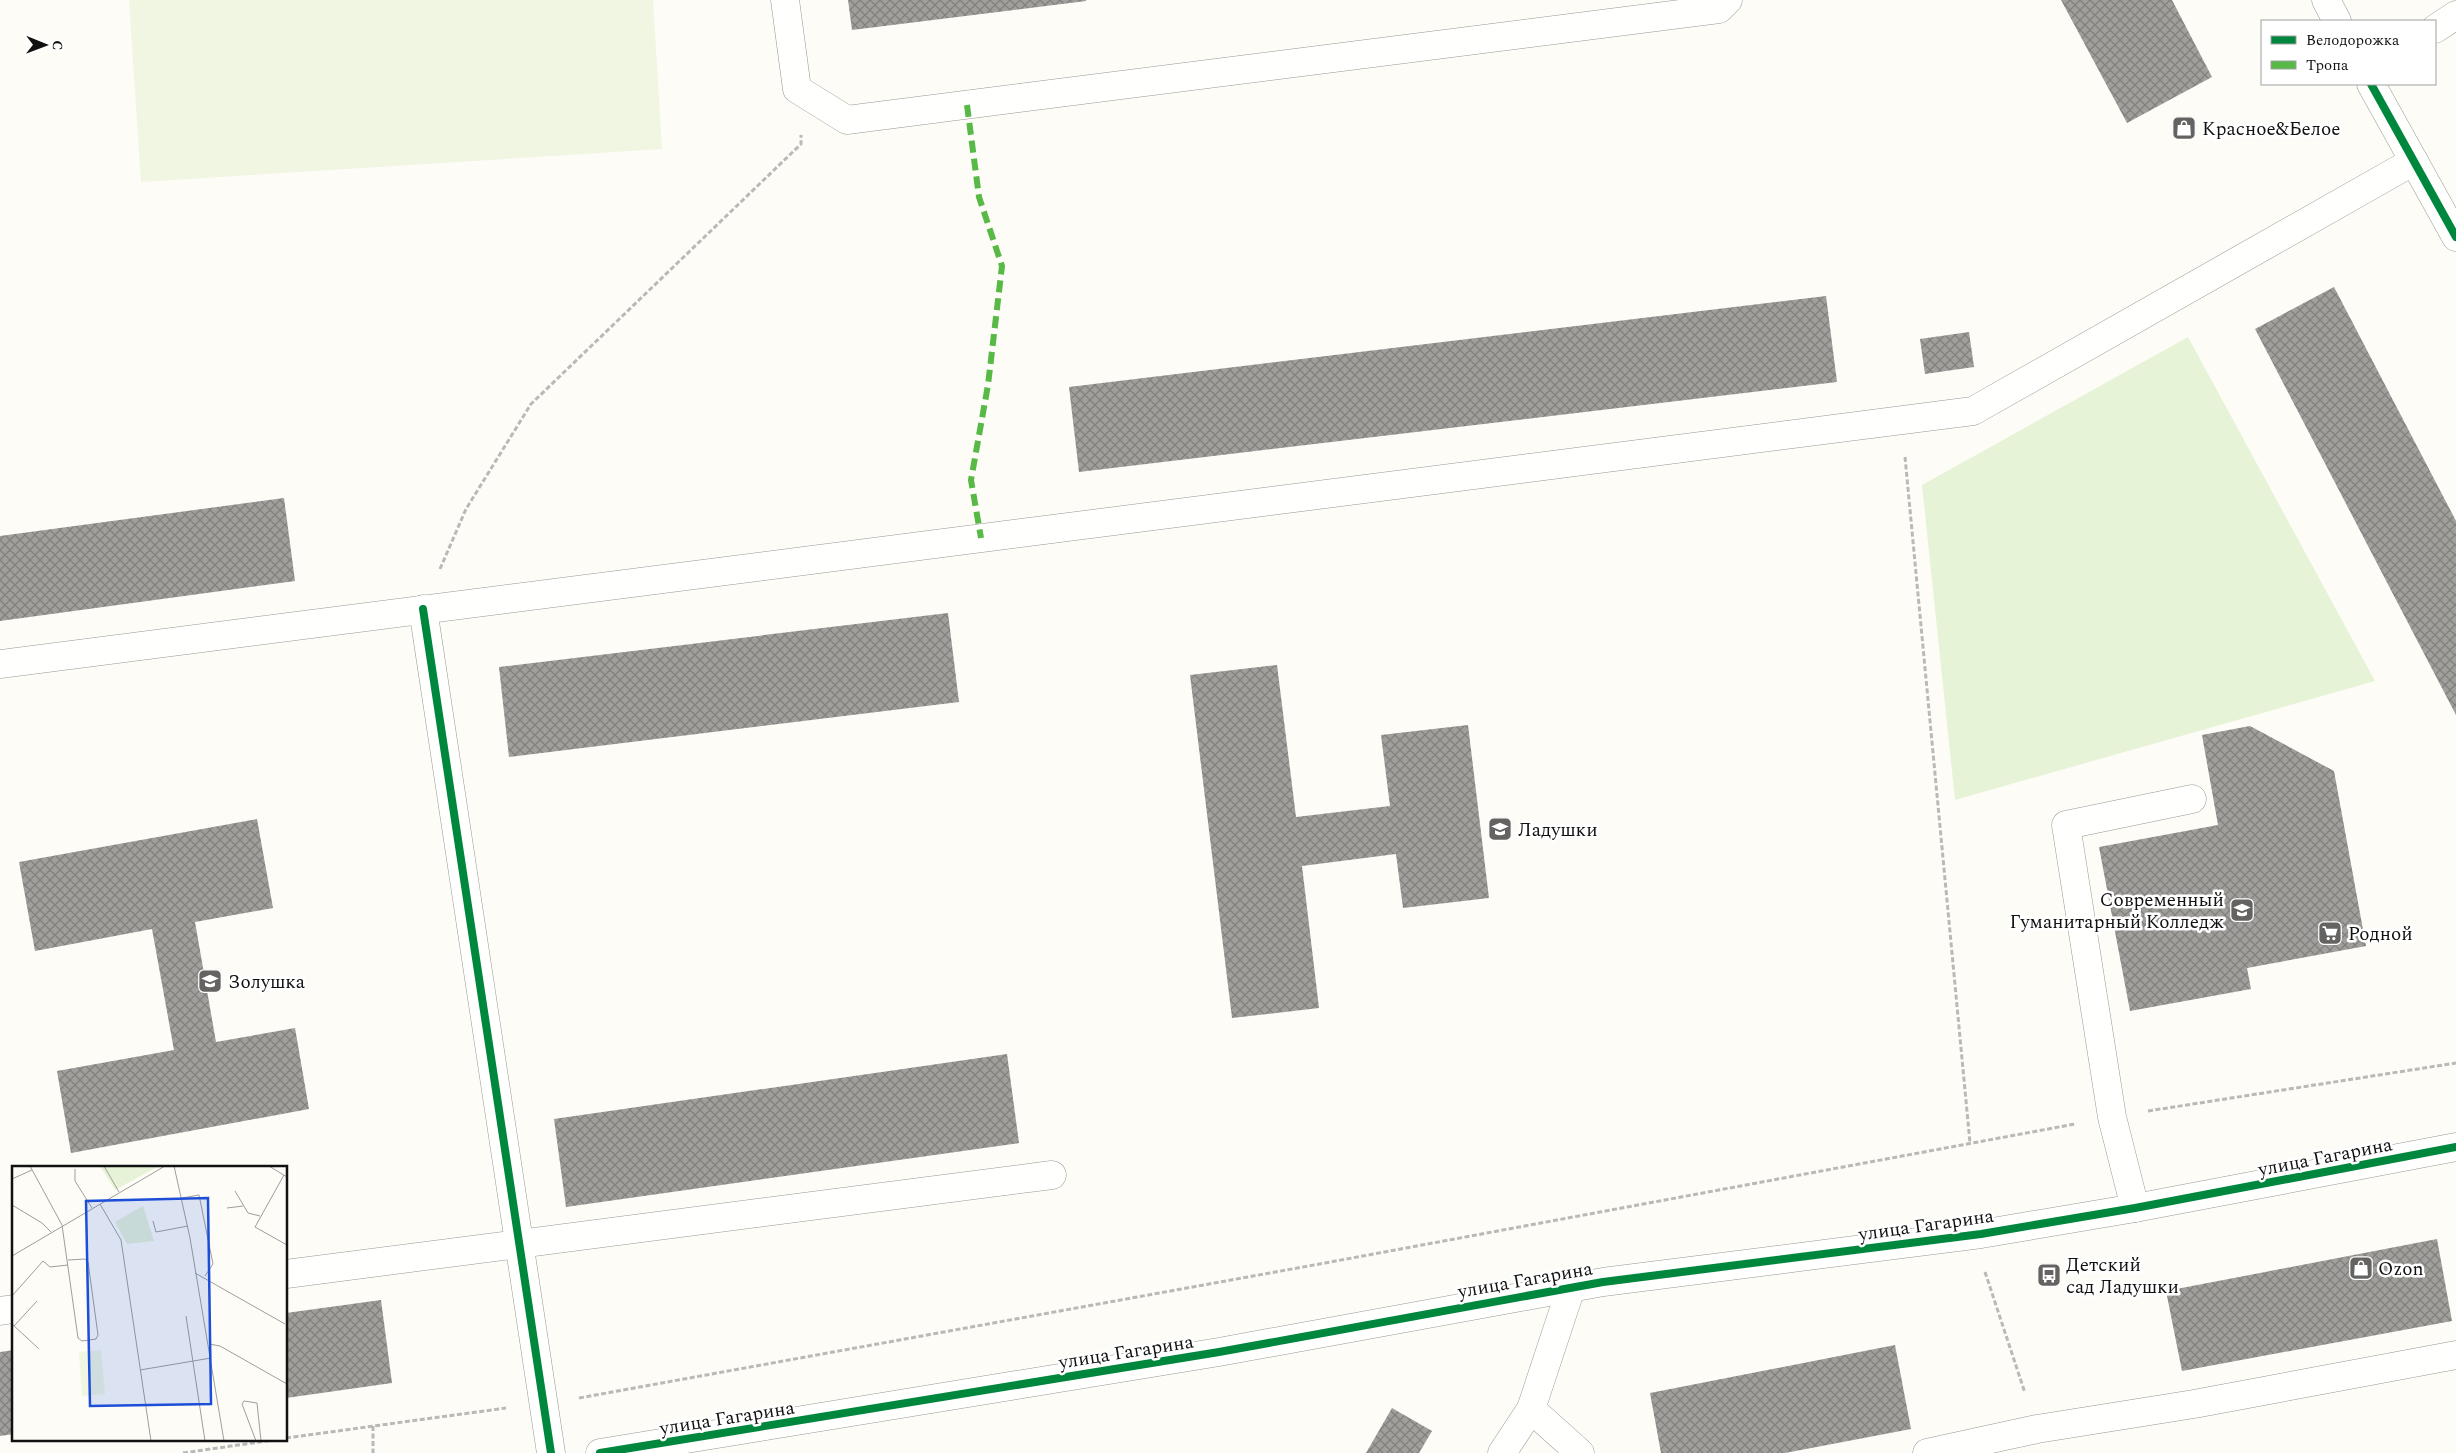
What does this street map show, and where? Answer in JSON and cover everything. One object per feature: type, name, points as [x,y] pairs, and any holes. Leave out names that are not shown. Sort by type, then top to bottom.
[{"type":"street","points":[[785,0],[797,89],[847,120],[1719,9],[1728,0]]},
{"type":"street","points":[[2326,0],[2336,20]]},
{"type":"street","points":[[2436,28],[2456,16]]},
{"type":"street","points":[[2372,85],[2456,237]]},
{"type":"street","points":[[0,664],[1973,411],[2414,161]]},
{"type":"street","points":[[423,609],[520,1243],[550,1453]]},
{"type":"street","points":[[2135,1208],[2112,1117],[2066,825],[2192,798]]},
{"type":"street","name":"улица Гагарина","points":[[600,1453],[709,1445],[1571,1288],[1981,1234],[2135,1208],[2456,1147]]},
{"type":"street","points":[[288,1274],[1052,1175]]},
{"type":"street","points":[[1502,1453],[1531,1408],[1571,1288]]},
{"type":"street","points":[[1927,1453],[2037,1429],[2194,1404],[2456,1355]]},
{"type":"street","points":[[1531,1408],[1580,1453]]},
{"type":"path","points":[[423,609],[466,508],[531,404],[802,144],[797,89]]},
{"type":"path","points":[[1902,420],[1970,1143]]},
{"type":"path","points":[[288,1438],[597,1396],[2112,1117],[2456,1063]]},
{"type":"path","points":[[1985,1272],[2037,1429]]},
{"type":"path","points":[[373,1426],[373,1453]]},
{"type":"path","points":[[183,1453],[273,1440]]},
{"type":"green space","points":[[129,0],[653,0],[662,149],[141,182]]},
{"type":"green space","points":[[2188,337],[2375,681],[1955,800],[1922,485]]},
{"type":"building","points":[[848,0],[1086,0],[1086,1],[852,30]]},
{"type":"building","points":[[2061,0],[2172,0],[2212,77],[2127,123]]},
{"type":"building","points":[[2334,287],[2456,521],[2456,715],[2255,329]]},
{"type":"building","points":[[1826,296],[1837,382],[1079,472],[1069,387]]},
{"type":"building","points":[[1969,332],[1974,367],[1925,374],[1920,339]]},
{"type":"building","points":[[284,498],[295,581],[0,621],[0,536]]},
{"type":"building","points":[[948,613],[959,702],[509,757],[499,667]]},
{"type":"building","points":[[1277,665],[1296,817],[1390,806],[1381,735],[1468,725],[1489,898],[1403,908],[1396,854],[1302,866],[1319,1008],[1232,1018],[1190,675]]},
{"type":"building","points":[[2250,726],[2334,771],[2366,946],[2247,968],[2251,989],[2130,1011],[2099,847],[2218,825],[2202,735]]},
{"type":"building","points":[[257,819],[273,908],[195,922],[216,1042],[295,1028],[309,1109],[71,1153],[57,1071],[174,1050],[152,929],[35,951],[19,862]]},
{"type":"building","points":[[1007,1054],[1019,1143],[566,1207],[554,1119]]},
{"type":"building","points":[[2437,1239],[2452,1321],[2182,1371],[2166,1291]]},
{"type":"building","points":[[381,1300],[392,1383],[288,1398],[288,1313]]},
{"type":"building","points":[[1895,1345],[1911,1429],[1785,1453],[1661,1453],[1650,1393]]},
{"type":"building","points":[[12,1350],[12,1434],[0,1436],[0,1352]]},
{"type":"building","points":[[1392,1408],[1432,1431],[1419,1453],[1366,1453]]},
{"type":"marked path","points":[[967,105],[979,197],[1002,266],[988,385],[971,480],[981,538]]},
{"type":"cycle path","points":[[2372,85],[2456,237]]},
{"type":"cycle path","points":[[423,609],[551,1453]]},
{"type":"cycle path","points":[[600,1453],[1219,1352],[1603,1282],[1981,1234],[2135,1208],[2456,1147]]},
{"type":"place","name":"Красное&Белое","points":[[2184,128]]},
{"type":"place","name":"Ладушки","points":[[1500,829]]},
{"type":"place","name":"Современный Гуманитарный Колледж","points":[[2242,910]]},
{"type":"place","name":"Родной","points":[[2330,933]]},
{"type":"place","name":"Золушка","points":[[210,981]]},
{"type":"place","name":"Ozon","points":[[2361,1268]]},
{"type":"place","name":"Детский сад Ладушки","points":[[2049,1275]]}]
